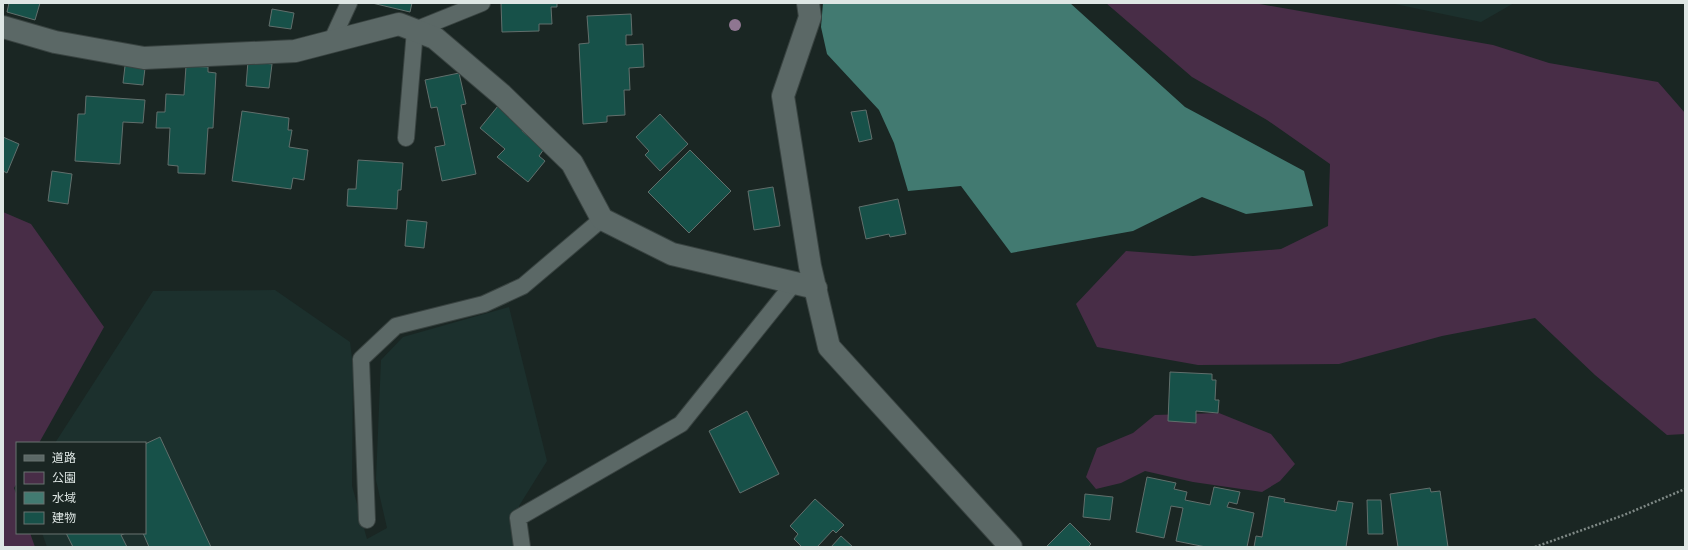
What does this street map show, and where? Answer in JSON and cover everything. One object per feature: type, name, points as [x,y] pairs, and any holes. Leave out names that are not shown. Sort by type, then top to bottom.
[{"type":"street","points":[[808,3],[810,17],[783,96],[809,258],[829,347],[1011,547]]},
{"type":"street","points":[[3,27],[56,42],[144,58],[295,51],[399,24],[435,38],[502,95],[572,163],[602,219],[672,254],[816,288]]},
{"type":"lane","points":[[331,42],[349,3]]},
{"type":"lane","points":[[406,138],[415,30],[482,3]]},
{"type":"lane","points":[[367,520],[361,359],[396,326],[484,304],[523,286],[602,219]]},
{"type":"lane","points":[[522,547],[518,518],[681,424],[794,283]]},
{"type":"path","points":[[1535,547],[1624,515],[1685,489]]},
{"type":"shaded area","points":[[1390,3],[1514,3],[1481,22]]},
{"type":"shaded area","points":[[275,290],[350,342],[353,366],[352,486],[367,539],[387,528],[376,480],[381,360],[403,337],[509,307],[547,461],[519,506],[522,530],[519,547],[47,547],[42,534],[146,534],[146,442],[56,442],[153,291]]},
{"type":"green space","points":[[1106,3],[1254,3],[1493,45],[1549,63],[1658,82],[1685,113],[1685,434],[1667,435],[1595,375],[1535,318],[1442,336],[1339,364],[1198,365],[1097,347],[1076,304],[1126,251],[1193,256],[1281,249],[1328,226],[1330,164],[1267,120],[1192,77]]},
{"type":"green space","points":[[3,212],[31,224],[104,327],[40,442],[16,442],[16,485],[14,488],[16,493],[16,534],[30,534],[35,547],[3,547]]},
{"type":"green space","points":[[1219,413],[1271,434],[1295,464],[1280,481],[1262,492],[1193,482],[1145,471],[1121,483],[1096,489],[1086,477],[1097,448],[1133,433],[1155,415]]},
{"type":"water","points":[[823,3],[1070,3],[1185,107],[1304,171],[1313,206],[1246,214],[1202,197],[1133,231],[1011,253],[961,186],[908,191],[894,143],[879,110],[827,54],[821,27]]},
{"type":"building","points":[[9,3],[40,3],[35,20],[7,12]]},
{"type":"building","points":[[372,3],[412,3],[410,12]]},
{"type":"building","points":[[501,3],[557,3],[557,7],[551,7],[552,24],[539,24],[539,31],[502,32]]},
{"type":"building","points":[[272,9],[294,13],[291,29],[269,26]]},
{"type":"building","points":[[631,14],[632,35],[626,35],[626,45],[643,44],[644,67],[629,68],[630,90],[624,90],[625,115],[607,116],[607,122],[583,124],[579,44],[589,43],[587,16]]},
{"type":"building","points":[[248,61],[272,64],[269,88],[246,86]]},
{"type":"building","points":[[125,66],[145,68],[143,85],[123,83]]},
{"type":"building","points":[[186,66],[208,67],[208,72],[216,73],[213,128],[208,128],[205,174],[178,173],[178,166],[168,165],[170,128],[156,128],[157,112],[165,112],[166,94],[184,95]]},
{"type":"building","points":[[459,73],[466,104],[461,105],[476,174],[442,181],[435,147],[445,145],[437,107],[431,108],[425,80]]},
{"type":"building","points":[[86,96],[145,100],[143,123],[123,122],[120,164],[75,161],[78,114],[85,114]]},
{"type":"building","points":[[498,106],[525,127],[522,131],[544,149],[539,156],[545,161],[528,182],[497,157],[505,149],[480,128]]},
{"type":"building","points":[[866,110],[872,139],[859,142],[851,112]]},
{"type":"building","points":[[242,111],[289,118],[288,130],[292,130],[289,147],[308,150],[304,180],[293,178],[291,189],[232,181]]},
{"type":"building","points":[[660,114],[688,144],[660,171],[645,155],[649,151],[636,137]]},
{"type":"building","points":[[3,137],[19,144],[7,173],[3,171]]},
{"type":"building","points":[[690,150],[731,191],[689,233],[648,192]]},
{"type":"building","points":[[358,160],[403,163],[401,190],[398,190],[397,209],[347,206],[348,189],[356,189]]},
{"type":"building","points":[[52,171],[72,174],[68,204],[48,201]]},
{"type":"building","points":[[773,187],[780,226],[754,230],[748,191]]},
{"type":"building","points":[[898,199],[906,234],[890,237],[889,234],[866,239],[859,207]]},
{"type":"building","points":[[407,220],[427,222],[424,248],[405,246]]},
{"type":"building","points":[[1170,372],[1212,374],[1212,380],[1216,380],[1215,400],[1219,400],[1218,413],[1196,411],[1196,423],[1168,421]]},
{"type":"building","points":[[747,411],[779,474],[740,493],[709,431]]},
{"type":"building","points":[[160,437],[211,547],[149,547],[143,534],[146,534],[146,444]]},
{"type":"building","points":[[1147,477],[1176,483],[1174,489],[1187,492],[1185,500],[1210,505],[1214,487],[1240,492],[1237,504],[1229,502],[1227,507],[1254,513],[1247,547],[1206,547],[1176,541],[1183,508],[1171,506],[1164,538],[1136,532]]},
{"type":"building","points":[[1430,488],[1431,492],[1440,491],[1448,547],[1398,547],[1390,494]]},
{"type":"building","points":[[1085,494],[1113,497],[1110,520],[1083,517]]},
{"type":"building","points":[[1269,496],[1285,499],[1284,502],[1336,511],[1338,501],[1353,503],[1346,547],[1254,547],[1256,536],[1262,537]]},
{"type":"building","points":[[815,499],[844,525],[836,533],[833,530],[817,547],[802,547],[794,539],[798,534],[790,526]]},
{"type":"building","points":[[1367,500],[1381,500],[1383,534],[1368,534]]},
{"type":"building","points":[[1070,523],[1091,544],[1088,547],[1046,547]]},
{"type":"building","points":[[66,534],[124,534],[121,535],[127,547],[73,547]]},
{"type":"building","points":[[841,536],[853,547],[831,547]]}]
